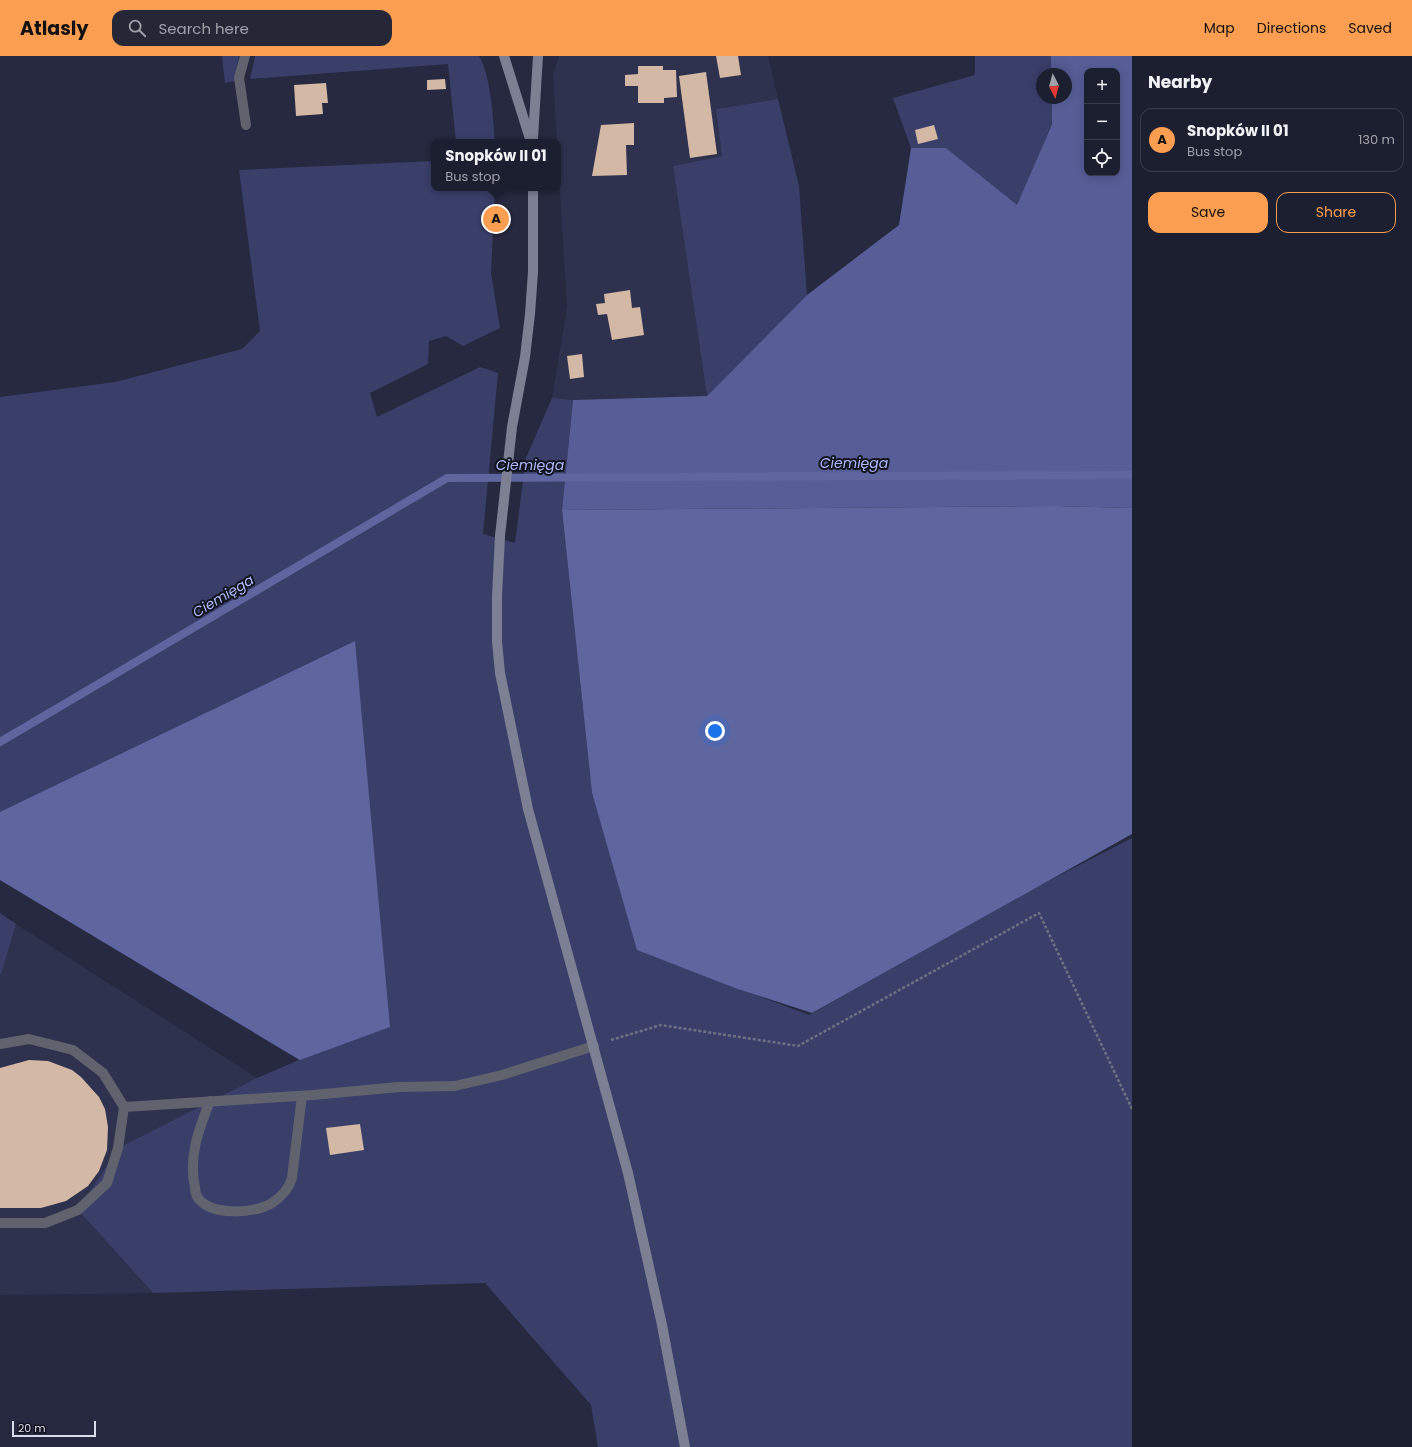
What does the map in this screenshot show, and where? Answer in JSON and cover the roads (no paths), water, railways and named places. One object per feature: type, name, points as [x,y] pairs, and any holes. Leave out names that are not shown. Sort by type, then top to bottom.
[{"type":"main road","points":[[504,56],[531,139]]},
{"type":"main road","points":[[532,139],[538,56]]},
{"type":"main road","points":[[533,191],[533,272],[525,357],[512,427],[500,536],[497,596],[497,641],[506,707],[528,809],[628,1173],[674,1382],[685,1447]]},
{"type":"lane","points":[[246,56],[239,78],[246,124]]},
{"type":"lane","points":[[0,1044],[29,1039],[73,1050],[103,1074],[124,1107],[118,1148],[107,1183],[78,1210],[45,1223],[0,1223]]},
{"type":"lane","points":[[124,1107],[302,1096],[400,1087],[455,1086],[502,1074],[594,1046]]},
{"type":"lane","points":[[210,1102],[195,1146],[192,1175],[197,1197],[205,1206],[216,1210],[233,1211],[256,1208],[271,1204],[289,1188],[292,1178],[302,1096]]},
{"type":"waterway","name":"Ciemięga","points":[[0,742],[447,478],[1132,475]]},
{"type":"place","name":"Snopków II 01","points":[[496,219]]}]
